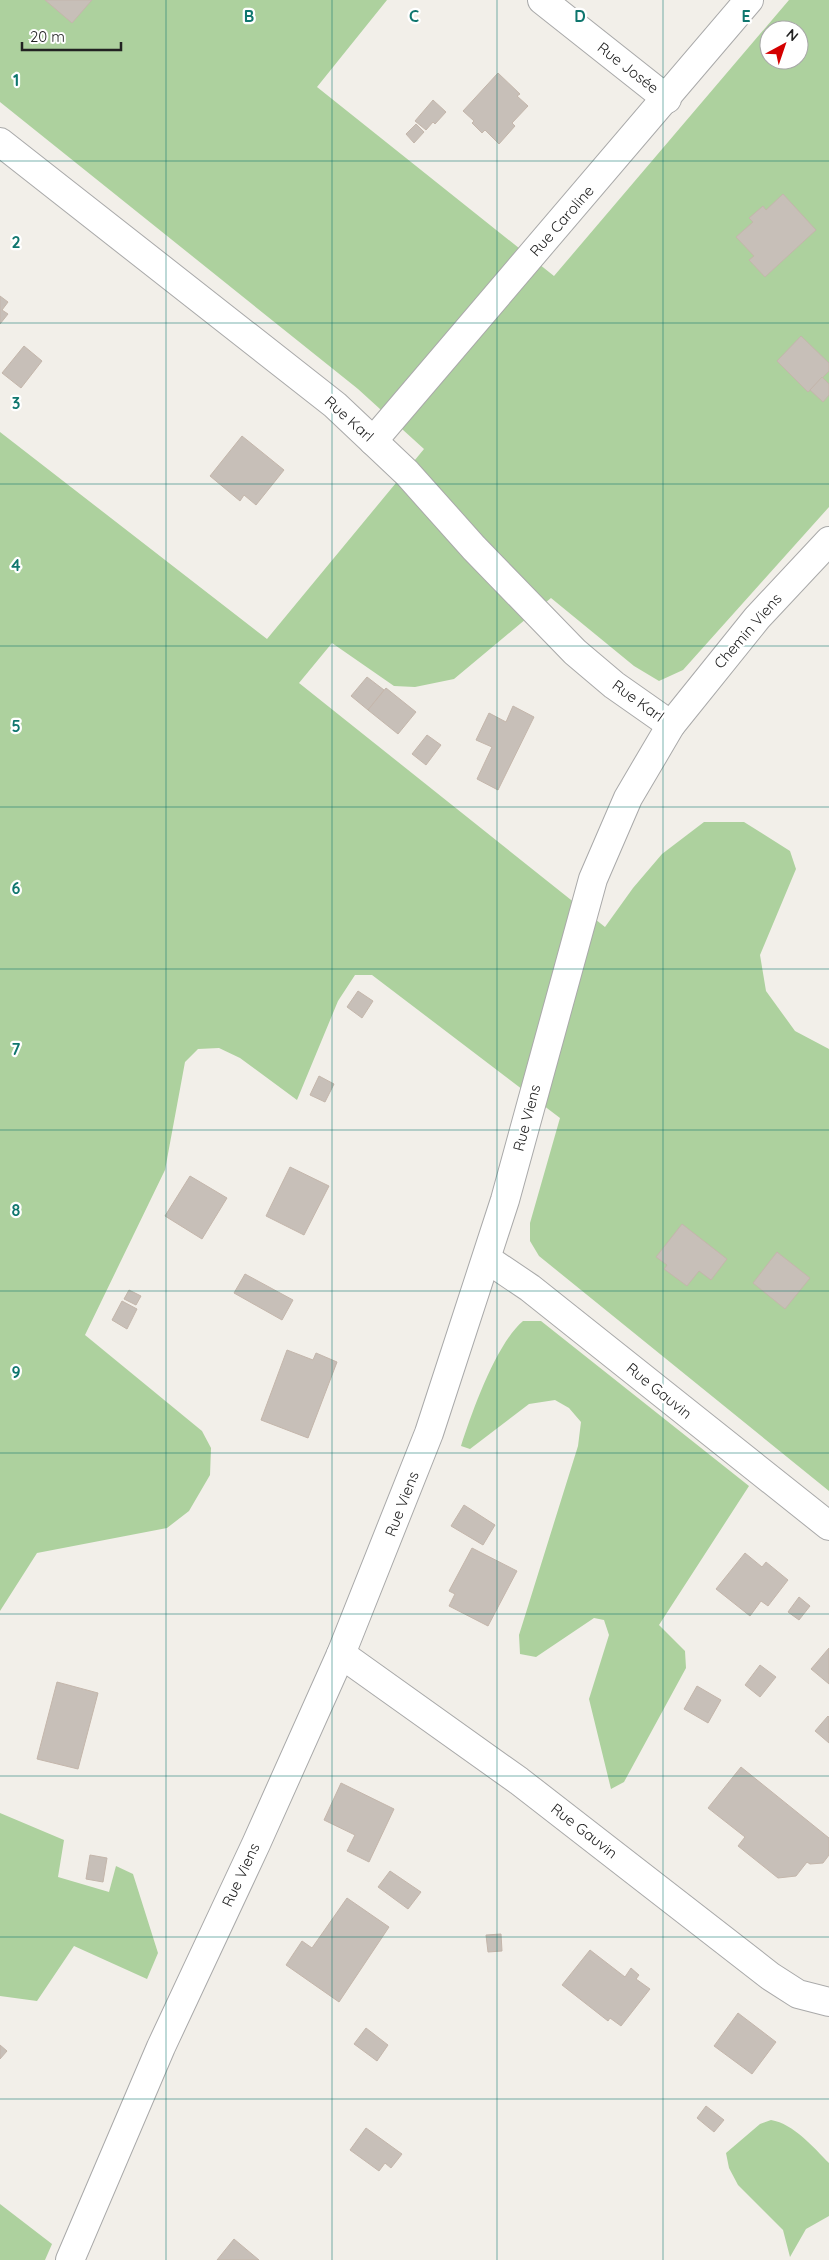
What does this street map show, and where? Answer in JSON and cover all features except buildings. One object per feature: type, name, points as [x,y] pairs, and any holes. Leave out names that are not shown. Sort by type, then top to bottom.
[{"type":"street","name":"Rue Josée","points":[[542,0],[667,98]]},
{"type":"street","name":"Rue Caroline","points":[[373,441],[749,0]]},
{"type":"street","name":"Rue Karl","points":[[0,142],[335,405],[407,473],[535,613],[575,652],[614,685],[670,725]]},
{"type":"street","name":"Chemin Viens","points":[[670,725],[757,618],[829,541]]},
{"type":"street","name":"Rue Viens","points":[[70,2260],[161,2047],[256,1844],[341,1654],[429,1433],[505,1200],[594,880],[628,798],[670,725]]},
{"type":"street","name":"Rue Gauvin","points":[[487,1259],[530,1288],[829,1526]]},
{"type":"street","name":"Rue Gauvin","points":[[341,1654],[519,1780],[770,1976],[798,1994],[829,2002]]},
{"type":"green space","points":[[0,0],[387,0],[317,87],[554,276],[759,35],[759,70],[809,70],[809,20],[772,20],[789,0],[829,0],[829,507],[683,670],[659,681],[634,666],[551,598],[454,679],[415,687],[394,686],[332,643],[299,683],[605,927],[633,888],[662,854],[704,822],[744,822],[790,851],[796,869],[760,955],[766,991],[795,1031],[829,1049],[829,1491],[539,1256],[530,1241],[530,1223],[560,1118],[372,975],[355,975],[338,1001],[297,1100],[240,1058],[219,1048],[198,1049],[185,1062],[165,1170],[85,1335],[202,1431],[211,1448],[210,1475],[189,1511],[167,1528],[37,1553],[0,1611],[0,432],[267,639],[424,449],[358,389],[0,102]]},
{"type":"green space","points":[[523,1321],[541,1321],[749,1486],[659,1625],[685,1651],[686,1668],[624,1782],[611,1789],[589,1699],[609,1635],[604,1620],[594,1618],[536,1657],[520,1654],[519,1635],[578,1446],[581,1422],[569,1408],[555,1400],[529,1404],[470,1449],[461,1446],[478,1398],[494,1362],[503,1345]]},
{"type":"green space","points":[[0,1813],[64,1840],[58,1877],[109,1892],[116,1866],[133,1874],[158,1953],[147,1979],[74,1946],[37,2001],[0,1996]]},
{"type":"green space","points":[[771,2120],[788,2126],[795,2131],[810,2143],[829,2163],[829,2216],[806,2229],[790,2257],[783,2230],[738,2185],[729,2168],[726,2153],[760,2124]]},
{"type":"green space","points":[[0,2204],[52,2244],[45,2260],[0,2260]]}]
